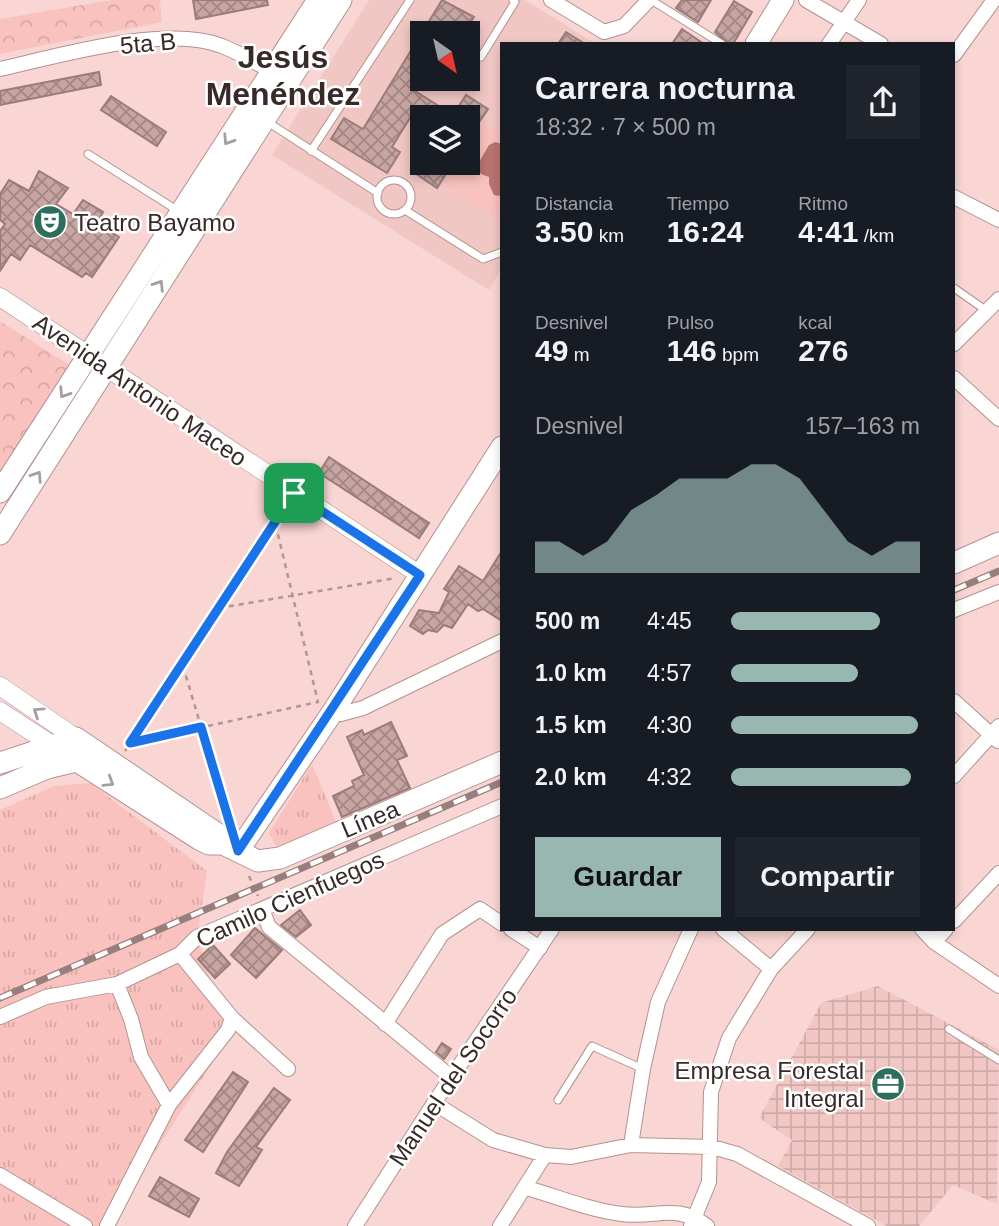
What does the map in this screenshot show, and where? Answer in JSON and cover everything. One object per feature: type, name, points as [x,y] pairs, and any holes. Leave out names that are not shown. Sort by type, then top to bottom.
[{"type":"main road","points":[[0,492],[181,212],[280,77],[341,0]]},
{"type":"main road","points":[[757,42],[783,0]]},
{"type":"main road","points":[[0,534],[264,120],[313,1]]},
{"type":"main road","points":[[0,763],[76,738],[216,833],[230,847],[334,710],[500,455]]},
{"type":"main road","points":[[955,564],[999,543]]},
{"type":"main road","name":"Línea","points":[[52,745],[199,839],[209,844],[230,847],[258,861],[280,858],[500,763]]},
{"type":"main road","points":[[0,788],[47,768],[76,761]]},
{"type":"street","points":[[551,0],[604,32],[624,26],[650,0]]},
{"type":"street","points":[[806,0],[878,42]]},
{"type":"street","points":[[830,42],[859,0]]},
{"type":"street","points":[[955,54],[994,0]]},
{"type":"street","name":"5ta B","points":[[0,69],[95,48],[178,37],[220,45],[280,77]]},
{"type":"street","points":[[955,198],[999,220]]},
{"type":"street","name":"Avenida Antonio Maceo","points":[[0,297],[420,575]]},
{"type":"street","points":[[955,343],[999,299]]},
{"type":"street","points":[[955,379],[999,419]]},
{"type":"street","points":[[955,610],[999,592]]},
{"type":"street","points":[[334,710],[341,714],[363,708],[500,642]]},
{"type":"street","points":[[0,687],[76,738]]},
{"type":"street","points":[[955,702],[997,735],[955,775]]},
{"type":"street","points":[[0,711],[52,745]]},
{"type":"street","name":"Camilo Cienfuegos","points":[[0,1017],[46,997],[117,984],[180,954],[197,937],[500,807]]},
{"type":"street","points":[[955,920],[999,873]]},
{"type":"street","points":[[262,909],[269,927],[452,1078]]},
{"type":"street","points":[[385,1024],[442,934],[480,909],[500,923]]},
{"type":"street","points":[[514,931],[540,948]]},
{"type":"street","name":"Manuel del Socorro","points":[[355,1226],[433,1103],[551,931]]},
{"type":"street","points":[[631,1145],[643,1069],[658,1002],[690,931]]},
{"type":"street","points":[[725,931],[771,969]]},
{"type":"street","points":[[692,1221],[709,1182],[712,1147],[711,1092],[729,1038],[771,969],[806,931]]},
{"type":"street","points":[[924,931],[934,942],[999,986]]},
{"type":"street","points":[[934,942],[944,931]]},
{"type":"street","points":[[180,954],[232,1018],[288,1069]]},
{"type":"street","points":[[117,984],[131,1019],[141,1057],[169,1105]]},
{"type":"street","points":[[107,1226],[169,1105],[228,1030],[232,1018]]},
{"type":"street","points":[[433,1103],[493,1140],[545,1154],[571,1157],[631,1145],[712,1147],[737,1154],[868,1226]]},
{"type":"street","points":[[500,1226],[527,1188],[545,1154]]},
{"type":"street","points":[[0,1175],[85,1226]]},
{"type":"street","points":[[527,1188],[625,1215],[666,1210],[707,1226]]},
{"type":"lane","points":[[311,150],[410,0]]},
{"type":"lane","points":[[481,57],[515,2],[513,0]]},
{"type":"lane","points":[[650,0],[719,42]]},
{"type":"lane","points":[[264,120],[377,193]]},
{"type":"lane","points":[[88,154],[181,212]]},
{"type":"lane","points":[[401,181],[411,194],[405,210],[395,214],[385,211],[378,203],[377,193],[384,183],[401,181]]},
{"type":"lane","points":[[405,210],[483,259],[500,253]]},
{"type":"lane","points":[[955,290],[987,311]]},
{"type":"lane","points":[[949,1029],[999,1060]]},
{"type":"lane","points":[[558,1100],[592,1046],[643,1069]]},
{"type":"path","points":[[119,760],[294,493]]},
{"type":"path","points":[[130,743],[318,702],[275,522]]},
{"type":"path","points":[[219,608],[420,575]]},
{"type":"path","points":[[182,664],[201,727],[230,847],[262,909]]},
{"type":"shaded area","points":[[369,0],[525,0],[593,42],[500,42],[500,271],[489,290],[272,155]]},
{"type":"shaded area","points":[[495,142],[500,143],[499,196],[494,195],[489,177],[480,173],[480,160],[489,145]]},
{"type":"shaded area","name":"Empresa Forestal Integral","points":[[878,986],[999,1050],[997,1204],[953,1185],[919,1226],[887,1226],[778,1166],[792,1140],[759,1118],[821,1003]]},
{"type":"green space","points":[[112,0],[160,0],[162,22],[0,54],[0,19]]},
{"type":"green space","points":[[481,123],[500,134],[500,221],[442,185],[449,175],[480,175]]},
{"type":"green space","points":[[0,321],[74,368],[0,483]]},
{"type":"green space","points":[[312,764],[337,824],[282,848],[276,846],[269,833]]},
{"type":"green space","points":[[90,783],[207,871],[197,937],[212,986],[235,1027],[108,1226],[0,1226],[0,810],[54,786]]},
{"type":"building","points":[[193,0],[267,0],[268,5],[196,19]]},
{"type":"building","points":[[442,0],[474,17],[472,21],[429,21]]},
{"type":"building","points":[[682,0],[711,0],[698,22],[676,8]]},
{"type":"building","points":[[734,1],[752,12],[734,42],[726,42],[715,32]]},
{"type":"building","points":[[682,29],[701,42],[673,42]]},
{"type":"building","points":[[566,32],[582,42],[559,42]]},
{"type":"building","points":[[410,52],[410,91],[415,91],[437,105],[410,105],[410,118],[392,147],[400,152],[387,173],[331,139],[344,118],[363,129]]},
{"type":"building","points":[[99,72],[101,85],[0,105],[0,91]]},
{"type":"building","points":[[466,95],[488,109],[480,121],[480,105],[460,105]]},
{"type":"building","points":[[111,96],[166,132],[157,146],[101,110]]},
{"type":"building","name":"Teatro Bayamo","points":[[39,171],[68,188],[56,204],[73,214],[83,200],[103,212],[97,224],[119,237],[92,277],[86,273],[82,277],[30,245],[20,260],[11,254],[0,271],[0,231],[5,224],[0,220],[0,194],[9,180],[29,191]]},
{"type":"building","points":[[418,175],[445,175],[437,188]]},
{"type":"building","points":[[329,457],[429,523],[419,538],[319,473]]},
{"type":"building","points":[[500,554],[500,620],[483,609],[478,611],[468,604],[452,628],[444,625],[437,632],[428,630],[423,634],[410,626],[419,610],[439,613],[449,592],[444,589],[459,566],[483,581]]},
{"type":"building","points":[[391,722],[407,756],[397,760],[410,788],[342,817],[333,796],[354,786],[352,781],[364,775],[347,737],[362,730],[364,735]]},
{"type":"building","points":[[300,910],[311,925],[296,937],[281,925]]},
{"type":"building","points":[[255,928],[282,950],[256,978],[231,955]]},
{"type":"building","points":[[213,945],[230,964],[215,978],[198,959]]},
{"type":"building","points":[[442,1043],[451,1049],[444,1059],[436,1052]]},
{"type":"building","points":[[233,1072],[248,1082],[203,1152],[185,1140]]},
{"type":"building","points":[[274,1088],[290,1100],[256,1147],[262,1150],[239,1186],[216,1173],[227,1152]]},
{"type":"building","points":[[160,1177],[199,1199],[189,1217],[149,1196]]},
{"type":"railway","points":[[955,590],[999,571]]},
{"type":"railway","points":[[0,998],[500,783]]},
{"type":"place","name":"Teatro Bayamo","points":[[50,222]]},
{"type":"place","name":"Empresa Forestal Integral","points":[[888,1084]]},
{"type":"district","name":"Jesús Menéndez","points":[[283,76]]},
{"type":"route","points":[[294,493],[420,575],[334,710],[238,851],[201,727],[130,743],[294,493]]}]
